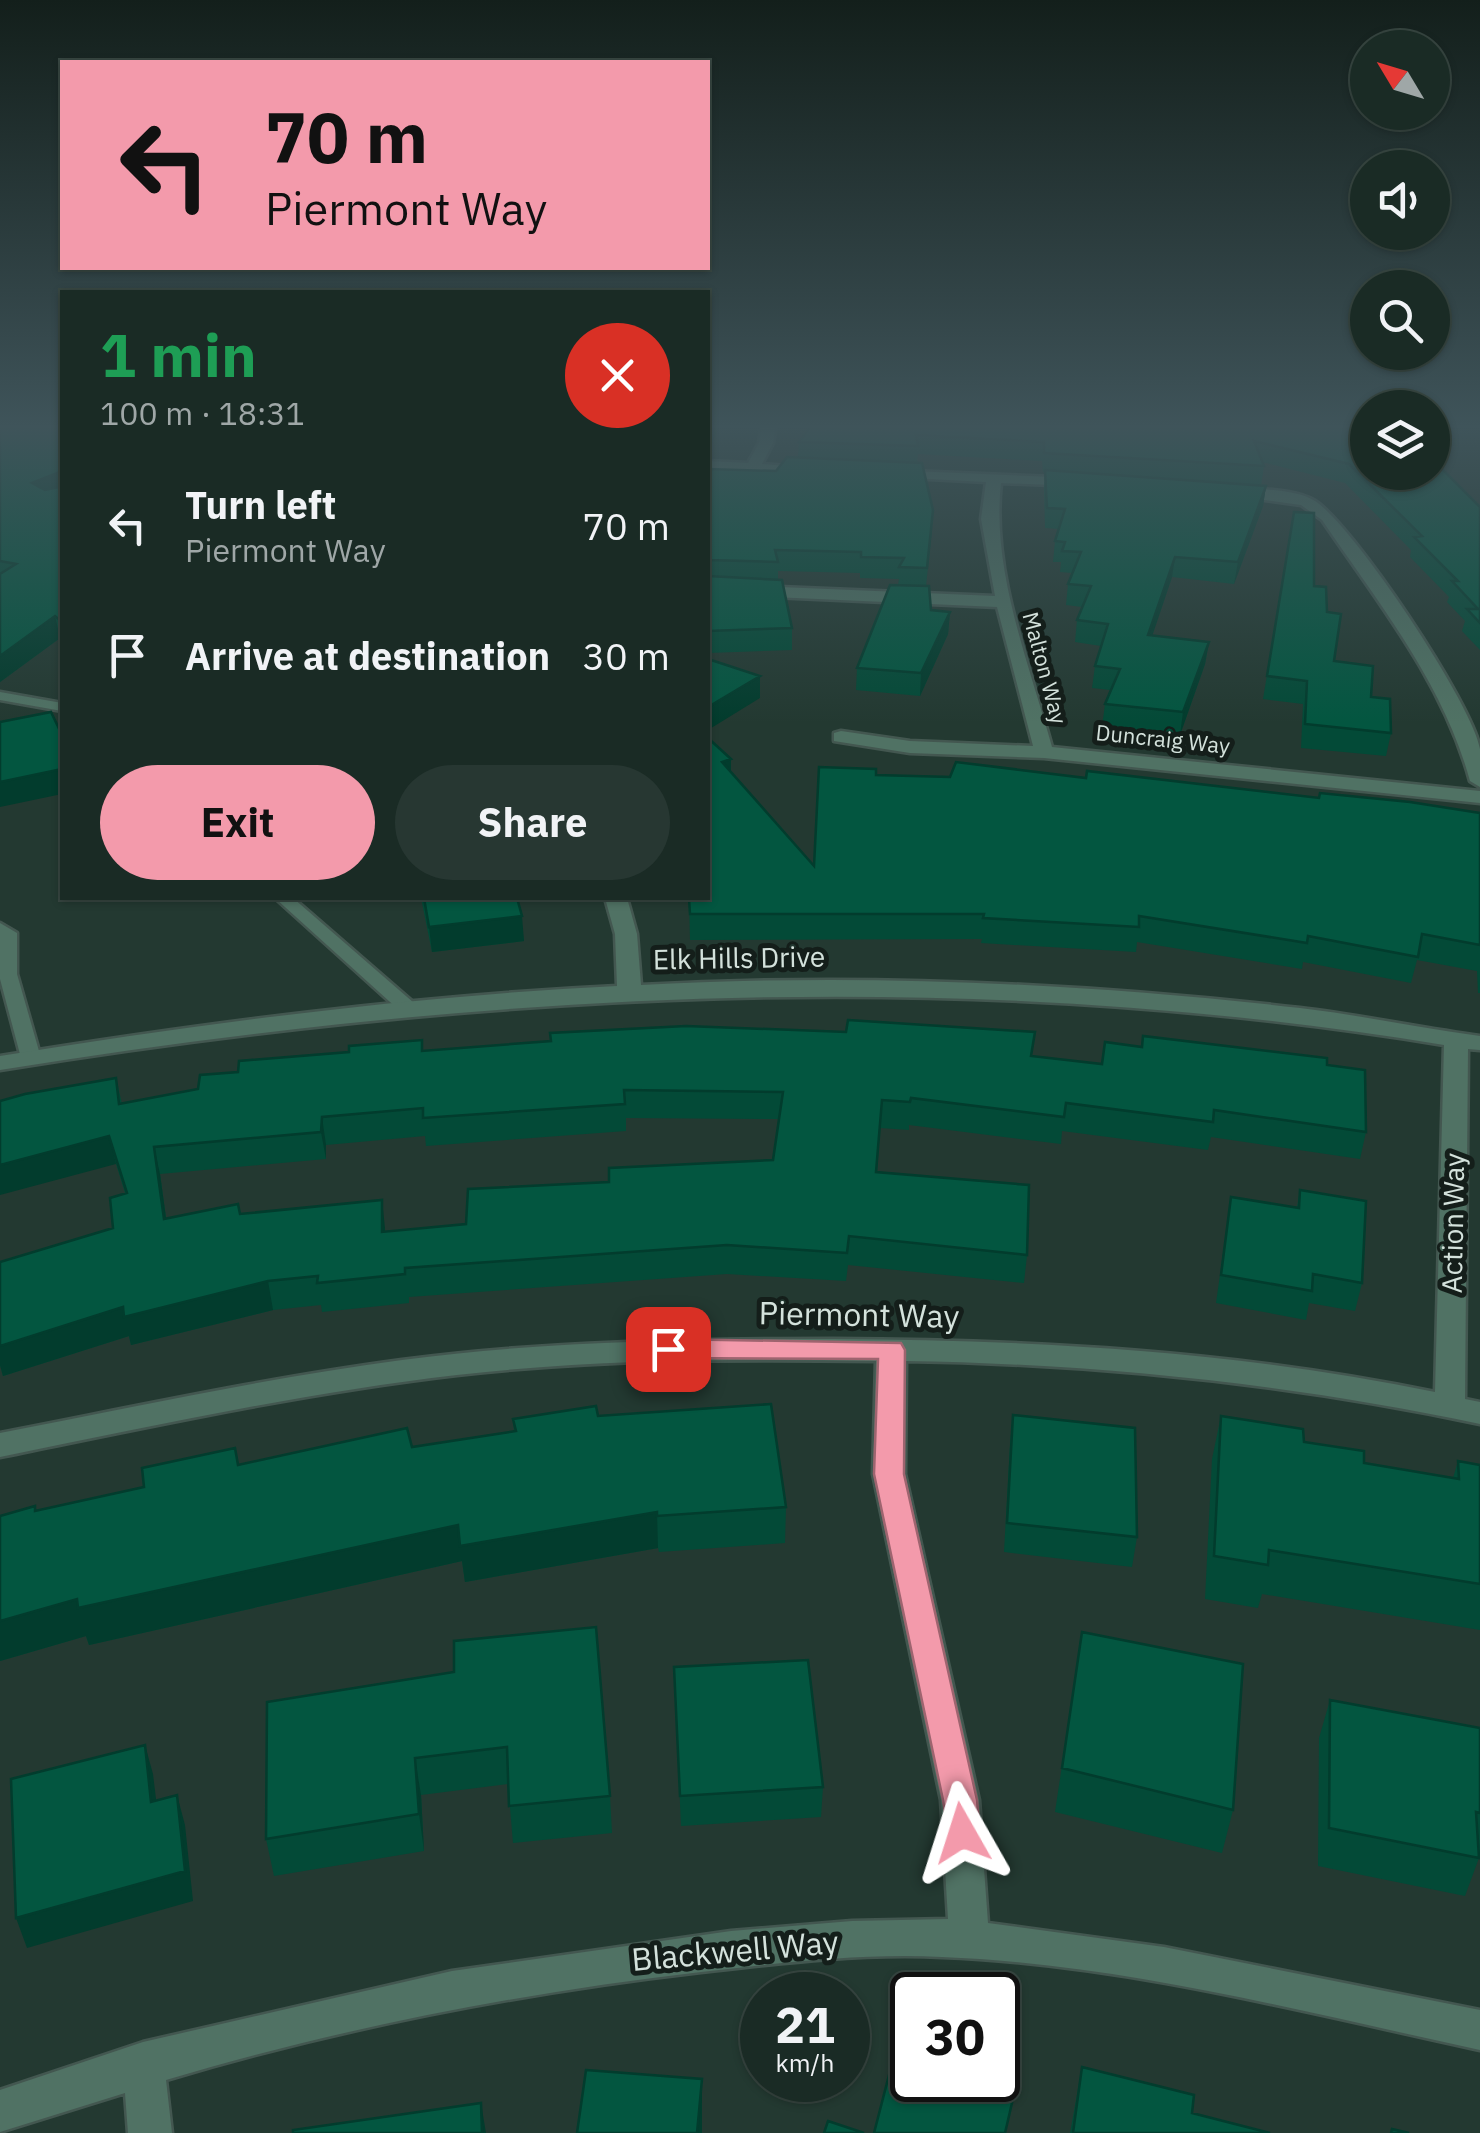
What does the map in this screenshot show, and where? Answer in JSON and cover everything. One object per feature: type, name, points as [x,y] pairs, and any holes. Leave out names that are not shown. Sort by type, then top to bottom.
[{"type":"street","name":"Malton Way","points":[[990,524],[1004,602],[1044,752]]},
{"type":"street","points":[[1332,524],[1456,711],[1473,746],[1480,781]]},
{"type":"street","points":[[710,589],[1004,602]]},
{"type":"street","name":"Duncraig Way","points":[[841,737],[910,748],[1044,752],[1480,796]]},
{"type":"street","points":[[617,900],[626,934],[629,990]]},
{"type":"street","name":"Elk Hills Drive","points":[[0,1064],[407,1007],[629,990],[840,987],[1083,996],[1333,1020],[1468,1042]]},
{"type":"street","name":"Action Way","points":[[1450,1406],[1468,1042]]},
{"type":"street","name":"Piermont Way","points":[[0,1445],[259,1394],[461,1364],[668,1349],[1032,1353],[1246,1372],[1480,1413]]},
{"type":"street","points":[[892,1350],[889,1474],[960,1800],[969,1939]]},
{"type":"street","name":"Blackwell Way","points":[[0,2111],[143,2063],[363,2008],[597,1963],[811,1942],[969,1939],[1222,1975],[1480,2030]]},
{"type":"street","points":[[143,2063],[150,2133]]},
{"type":"lane","points":[[0,696],[60,707]]},
{"type":"lane","points":[[284,900],[407,1007]]},
{"type":"lane","points":[[0,928],[8,933],[4,975],[31,1058]]},
{"type":"building","points":[[0,524],[60,524],[60,620],[55,616],[0,656],[0,574],[16,564],[0,561]]},
{"type":"building","points":[[710,524],[932,524],[927,568],[899,567],[904,558],[861,557],[861,552],[775,550],[778,562],[710,560]]},
{"type":"building","points":[[1060,524],[1252,524],[1238,562],[1175,557],[1148,635],[1209,642],[1183,712],[1105,704],[1120,669],[1095,666],[1108,624],[1077,620],[1091,586],[1068,584],[1081,552],[1062,551],[1065,542],[1055,541]]},
{"type":"building","points":[[1292,524],[1314,524],[1314,586],[1326,587],[1327,612],[1341,614],[1334,661],[1373,666],[1371,697],[1390,699],[1391,733],[1305,724],[1307,681],[1267,676]]},
{"type":"building","points":[[1409,524],[1480,524],[1480,623],[1467,609],[1478,609],[1452,581],[1458,581],[1414,537],[1422,536]]},
{"type":"building","points":[[710,576],[782,580],[792,628],[710,631]]},
{"type":"building","points":[[890,585],[929,586],[931,610],[950,612],[921,673],[857,668]]},
{"type":"building","points":[[710,660],[760,676],[710,706]]},
{"type":"building","points":[[51,712],[60,731],[60,769],[0,782],[0,722]]},
{"type":"building","points":[[710,740],[731,759],[722,762],[814,866],[819,767],[876,769],[876,775],[950,777],[956,762],[1086,778],[1087,771],[1319,798],[1320,793],[1410,802],[1480,813],[1480,945],[1422,934],[1418,957],[1308,936],[1307,943],[1139,916],[1139,927],[983,918],[984,914],[690,914],[689,900],[710,900]]},
{"type":"building","points":[[424,900],[518,900],[522,916],[429,927]]},
{"type":"building","points":[[848,1020],[1035,1032],[1031,1056],[1102,1064],[1105,1042],[1142,1047],[1143,1036],[1327,1058],[1327,1065],[1365,1070],[1366,1132],[1214,1110],[1213,1122],[1066,1103],[1064,1117],[911,1098],[910,1102],[882,1100],[876,1172],[1029,1185],[1027,1255],[849,1236],[847,1253],[727,1245],[405,1268],[405,1274],[317,1283],[318,1276],[268,1281],[124,1317],[123,1307],[0,1346],[0,1262],[113,1228],[110,1198],[127,1193],[109,1136],[0,1165],[0,1101],[116,1078],[119,1104],[198,1089],[200,1075],[238,1072],[239,1061],[349,1052],[349,1046],[422,1040],[422,1051],[551,1041],[550,1033],[686,1026],[846,1032]],"holes":[[[624,1090],[783,1092],[773,1160],[609,1168],[609,1182],[468,1189],[466,1224],[382,1232],[382,1200],[240,1214],[238,1204],[164,1219],[154,1147],[321,1132],[322,1117],[423,1108],[423,1118],[625,1104]]]},
{"type":"building","points":[[1300,1190],[1366,1201],[1362,1283],[1313,1274],[1312,1291],[1221,1275],[1231,1197],[1299,1208]]},
{"type":"building","points":[[771,1404],[786,1507],[657,1516],[657,1512],[460,1546],[458,1525],[78,1608],[77,1599],[0,1621],[0,1516],[144,1487],[142,1468],[235,1448],[238,1465],[407,1428],[412,1447],[516,1431],[513,1419],[596,1406],[598,1416]]},
{"type":"building","points":[[1013,1415],[1135,1428],[1137,1537],[1007,1523]]},
{"type":"building","points":[[1221,1416],[1303,1429],[1304,1442],[1364,1451],[1364,1463],[1459,1479],[1458,1461],[1480,1465],[1480,1584],[1269,1550],[1268,1565],[1214,1556]]},
{"type":"building","points":[[596,1627],[610,1796],[509,1806],[507,1747],[415,1758],[419,1814],[266,1839],[267,1702],[454,1672],[454,1641]]},
{"type":"building","points":[[1082,1632],[1243,1664],[1233,1810],[1062,1768]]},
{"type":"building","points":[[808,1660],[823,1787],[680,1796],[674,1667]]},
{"type":"building","points":[[1330,1700],[1480,1728],[1480,1813],[1476,1812],[1479,1858],[1329,1828]]},
{"type":"building","points":[[145,1745],[151,1802],[177,1795],[185,1871],[16,1918],[11,1779]]},
{"type":"building","points":[[1082,2067],[1194,2095],[1192,2113],[1270,2133],[1073,2133]]},
{"type":"building","points":[[586,2070],[702,2079],[697,2133],[577,2133]]},
{"type":"building","points":[[890,2071],[890,2102],[1012,2102],[1005,2133],[874,2133]]},
{"type":"building","points":[[481,2103],[482,2133],[293,2133],[293,2130]]},
{"type":"building","points":[[828,2121],[864,2133],[824,2133]]},
{"type":"route","points":[[668,1349],[892,1350],[889,1474],[960,1800],[962,1833]]}]
